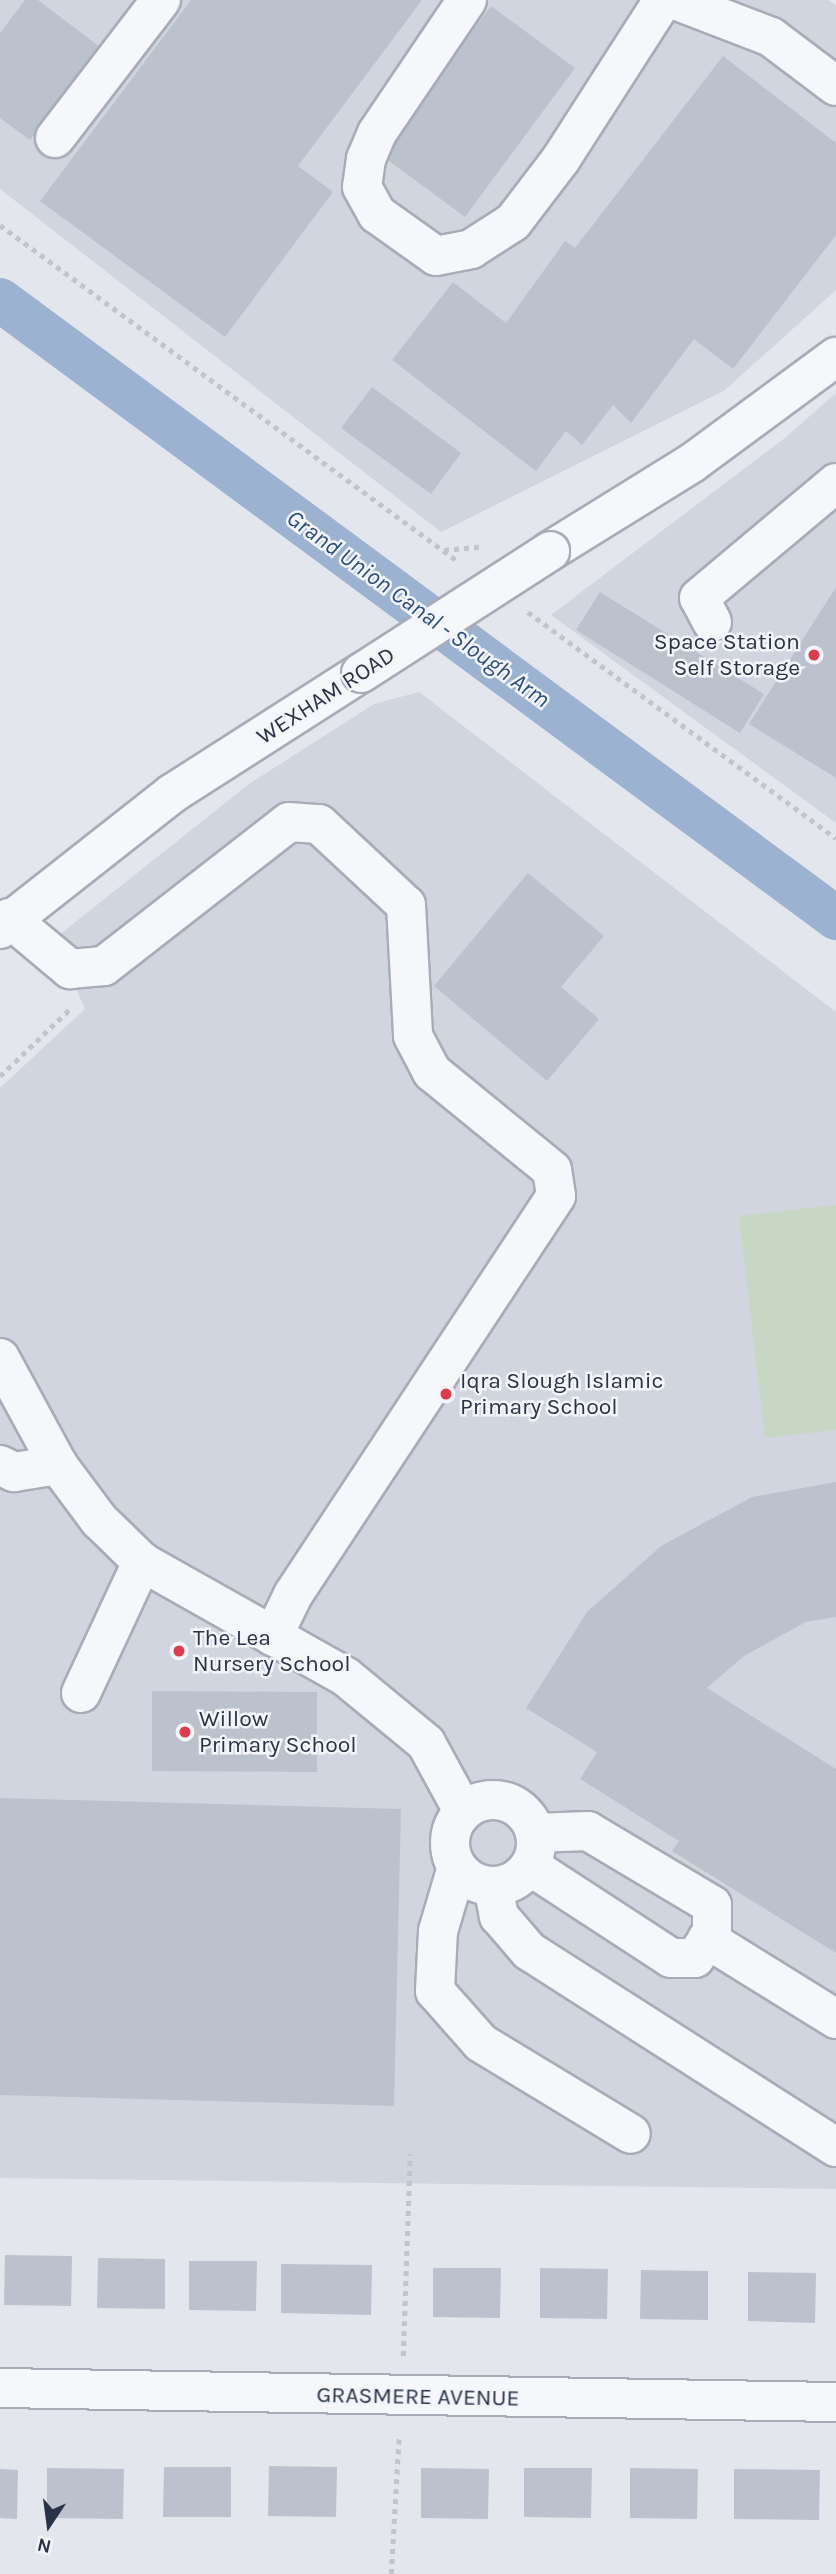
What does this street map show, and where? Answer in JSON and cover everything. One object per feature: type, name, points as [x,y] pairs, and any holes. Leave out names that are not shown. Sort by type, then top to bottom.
[{"type":"street","points":[[55,138],[161,0]]},
{"type":"street","points":[[467,0],[377,133],[363,178],[362,187],[377,214],[436,256],[471,248],[513,222],[561,159],[663,0]]},
{"type":"street","points":[[676,0],[771,37],[836,86]]},
{"type":"street","name":"WEXHAM ROAD","points":[[4,923],[173,793],[692,463],[836,357]]},
{"type":"street","points":[[712,622],[699,597],[836,483]]},
{"type":"street","points":[[4,923],[69,969],[104,966],[289,822],[319,824],[406,905],[414,1036],[432,1072],[552,1170],[556,1195],[293,1595],[273,1636]]},
{"type":"street","points":[[0,1358],[58,1465],[99,1520],[142,1562],[346,1676],[426,1744],[463,1811]]},
{"type":"street","points":[[0,1465],[13,1472],[58,1465]]},
{"type":"street","points":[[81,1693],[142,1562]]},
{"type":"street","points":[[487,1800],[512,1803],[531,1821],[533,1850],[514,1881],[493,1886],[473,1881],[457,1867],[450,1848],[453,1828],[463,1811],[487,1800]]},
{"type":"street","points":[[588,1831],[712,1905],[712,1933],[695,1958],[671,1958],[533,1850],[588,1831]]},
{"type":"street","points":[[457,1867],[438,1931],[435,1991],[481,2043],[631,2134]]},
{"type":"street","points":[[493,1886],[499,1916],[529,1951],[836,2147]]},
{"type":"street","points":[[707,1940],[836,2019]]},
{"type":"street","name":"GRASMERE AVENUE","points":[[0,2388],[836,2402]]},
{"type":"path","points":[[0,225],[465,566]]},
{"type":"path","points":[[521,607],[836,838]]},
{"type":"path","points":[[0,1076],[78,1002],[104,966]]},
{"type":"shaded area","points":[[0,0],[828,0],[836,5],[836,290],[725,390],[441,532],[0,189]]},
{"type":"shaded area","points":[[836,393],[836,823],[551,615],[786,437]]},
{"type":"shaded area","name":"Iqra Slough Islamic Primary School","points":[[419,692],[836,1012],[836,2189],[0,2178],[0,1088],[85,1009],[54,939],[249,784],[374,704]]},
{"type":"green space","points":[[836,1205],[836,1430],[765,1438],[739,1216]]},
{"type":"building","points":[[25,0],[38,0],[100,47],[30,140],[0,118],[0,33]]},
{"type":"building","points":[[191,0],[422,0],[298,166],[333,192],[225,337],[40,201]]},
{"type":"building","points":[[491,6],[575,68],[465,217],[381,155]]},
{"type":"building","points":[[723,56],[836,143],[836,235],[733,369],[694,339],[631,423],[613,405],[582,445],[566,431],[536,471],[392,360],[453,282],[506,323],[565,241],[575,248]]},
{"type":"building","points":[[372,387],[461,453],[431,494],[341,428]]},
{"type":"building","name":"Space Station Self Storage","points":[[836,587],[836,778],[749,724]]},
{"type":"building","points":[[600,592],[764,694],[740,733],[576,630]]},
{"type":"building","points":[[528,873],[604,936],[561,987],[599,1019],[547,1081],[434,986]]},
{"type":"building","points":[[836,1482],[836,1617],[806,1622],[744,1656],[707,1688],[836,1769],[836,1953],[672,1851],[679,1841],[580,1779],[597,1752],[526,1708],[587,1612],[661,1546],[752,1497]]},
{"type":"building","points":[[152,1691],[317,1692],[317,1772],[152,1771]]},
{"type":"building","points":[[0,1798],[401,1809],[394,2106],[0,2095]]},
{"type":"building","points":[[5,2255],[72,2256],[71,2306],[4,2305]]},
{"type":"building","points":[[98,2258],[165,2259],[165,2309],[97,2308]]},
{"type":"building","points":[[189,2261],[257,2261],[256,2311],[189,2310]]},
{"type":"building","points":[[281,2264],[372,2265],[371,2315],[281,2313]]},
{"type":"building","points":[[433,2268],[501,2268],[500,2318],[433,2317]]},
{"type":"building","points":[[540,2268],[608,2269],[607,2319],[540,2318]]},
{"type":"building","points":[[641,2270],[708,2271],[708,2320],[640,2319]]},
{"type":"building","points":[[748,2272],[816,2273],[815,2323],[748,2321]]},
{"type":"building","points":[[269,2466],[337,2467],[336,2517],[268,2516]]},
{"type":"building","points":[[164,2467],[231,2467],[231,2517],[163,2517]]},
{"type":"building","points":[[47,2468],[124,2469],[123,2519],[47,2518]]},
{"type":"building","points":[[421,2468],[489,2469],[488,2519],[421,2518]]},
{"type":"building","points":[[524,2468],[592,2468],[591,2518],[524,2517]]},
{"type":"building","points":[[630,2468],[698,2469],[697,2519],[630,2518]]},
{"type":"building","points":[[0,2469],[18,2470],[17,2519],[0,2518]]},
{"type":"building","points":[[734,2469],[820,2470],[819,2520],[734,2519]]},
{"type":"waterway","name":"Grand Union Canal - Slough Arm","points":[[0,300],[836,918]]},
{"type":"place","name":"Space Station Self Storage","points":[[814,655]]},
{"type":"place","name":"Iqra Slough Islamic Primary School","points":[[446,1394]]},
{"type":"place","name":"The Lea Nursery School","points":[[179,1651]]},
{"type":"place","name":"Willow Primary School","points":[[185,1732]]}]
